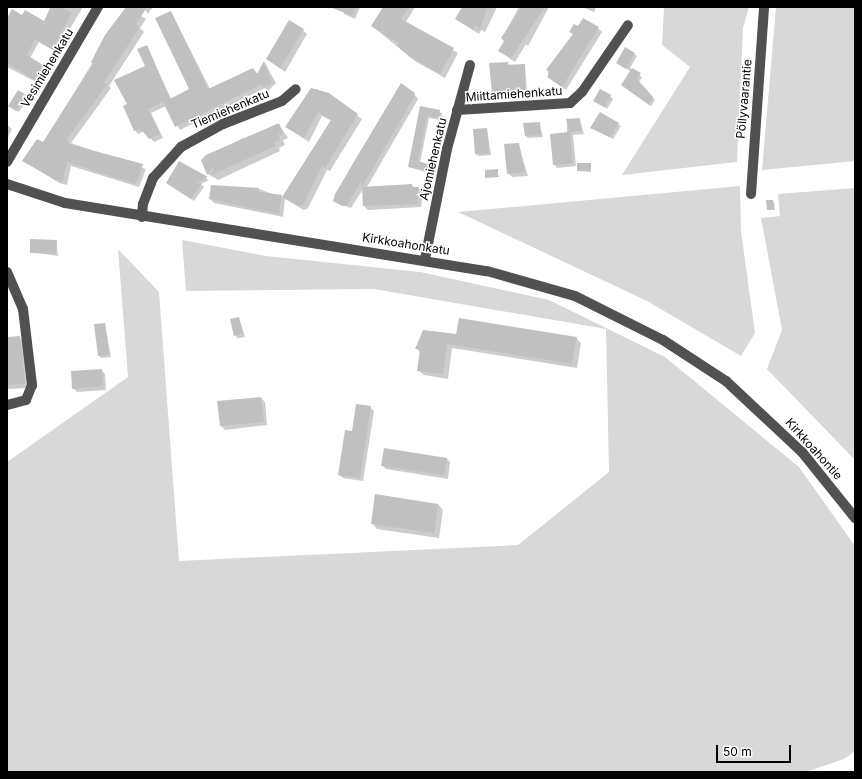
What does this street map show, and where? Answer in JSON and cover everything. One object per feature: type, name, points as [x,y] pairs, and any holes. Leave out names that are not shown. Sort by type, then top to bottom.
[{"type":"street","name":"Vesimiehenkatu","points":[[7,162],[98,7]]},
{"type":"street","name":"Pöllyvaarantie","points":[[751,194],[764,7]]},
{"type":"street","name":"Miittamiehenkatu","points":[[457,110],[570,103],[582,92],[628,25]]},
{"type":"street","name":"Ajomiehenkatu","points":[[425,259],[457,110],[470,65]]},
{"type":"street","name":"Tiemiehenkatu","points":[[142,217],[143,204],[153,178],[181,147],[223,124],[282,102],[296,89]]},
{"type":"street","name":"Kirkkoahonkatu","points":[[7,184],[65,203],[142,217],[425,259],[487,271],[575,296],[690,356],[726,380],[767,416]]},
{"type":"street","points":[[7,272],[23,309],[32,385],[26,400],[7,405]]},
{"type":"street","name":"Kirkkoahontie","points":[[767,416],[802,452],[855,518]]},
{"type":"shaded area","points":[[664,7],[749,7],[743,28],[737,162],[622,175],[690,67],[662,45]]},
{"type":"shaded area","points":[[776,7],[855,7],[855,161],[762,170]]},
{"type":"shaded area","points":[[740,186],[741,231],[755,333],[741,356],[647,301],[458,212]]},
{"type":"shaded area","points":[[855,188],[855,460],[767,369],[782,330],[761,218],[780,216],[778,194]]},
{"type":"shaded area","points":[[182,240],[266,256],[420,272],[549,300],[665,357],[799,467],[855,546],[855,751],[844,759],[806,772],[7,772],[7,462],[128,377],[118,249],[159,292],[179,561],[518,545],[609,472],[606,329],[374,289],[186,291]]},
{"type":"building","points":[[52,7],[61,7],[72,13],[52,49],[35,39],[27,55],[43,65],[34,80],[7,63],[7,18],[12,9],[22,15],[25,10],[44,21]]},
{"type":"building","points":[[126,7],[147,7],[136,24],[140,27],[102,85],[108,83],[67,139],[69,144],[143,164],[139,176],[135,184],[67,162],[63,181],[54,179],[22,161],[37,139],[43,142],[93,64],[91,62],[105,35]]},
{"type":"building","points":[[330,7],[356,7],[352,16]]},
{"type":"building","points":[[383,7],[409,7],[401,19],[454,48],[440,74],[410,57],[397,46],[398,43],[371,26]]},
{"type":"building","points":[[462,7],[488,7],[480,28],[476,25],[473,30],[455,19]]},
{"type":"building","points":[[522,7],[545,7],[511,58],[498,51],[504,41],[501,38]]},
{"type":"building","points":[[171,11],[208,89],[253,68],[257,74],[264,61],[272,83],[263,88],[262,84],[175,127],[163,102],[148,109],[160,134],[149,139],[140,128],[134,131],[123,106],[127,104],[114,80],[145,66],[137,49],[147,45],[170,99],[189,89],[155,18]]},
{"type":"building","points":[[583,18],[599,27],[562,87],[547,77],[550,72],[546,70],[573,34],[569,32],[574,24],[578,26]]},
{"type":"building","points":[[289,20],[304,29],[280,68],[266,59]]},
{"type":"building","points":[[625,47],[635,53],[626,69],[616,63]]},
{"type":"building","points":[[509,62],[507,65],[525,64],[525,91],[492,94],[489,63]]},
{"type":"building","points":[[632,68],[641,73],[637,79],[653,97],[649,105],[621,85]]},
{"type":"building","points":[[401,83],[415,93],[414,97],[362,187],[361,182],[347,205],[342,206],[333,201],[335,194]]},
{"type":"building","points":[[311,88],[329,93],[358,114],[325,168],[322,166],[304,203],[299,206],[282,197],[331,120],[318,112],[304,138],[285,127]]},
{"type":"building","points":[[600,89],[611,95],[604,107],[593,101]]},
{"type":"building","points":[[18,90],[26,95],[16,111],[8,106]]},
{"type":"building","points":[[420,106],[440,110],[439,118],[427,116],[418,161],[428,164],[427,171],[408,167]]},
{"type":"building","points":[[600,112],[619,123],[610,137],[590,128]]},
{"type":"building","points":[[580,118],[581,131],[570,132],[573,163],[553,165],[550,134],[569,132],[566,119]]},
{"type":"building","points":[[540,122],[541,135],[525,136],[523,123]]},
{"type":"building","points":[[279,123],[283,132],[278,135],[280,139],[274,143],[275,146],[212,175],[214,165],[207,175],[201,160],[206,155]]},
{"type":"building","points":[[487,128],[489,153],[475,154],[473,129]]},
{"type":"building","points":[[519,143],[525,172],[507,174],[504,144]]},
{"type":"building","points":[[179,161],[208,177],[196,183],[202,183],[191,199],[166,183]]},
{"type":"building","points":[[577,163],[591,163],[591,171],[577,171]]},
{"type":"building","points":[[498,169],[498,177],[485,178],[485,170]]},
{"type":"building","points":[[412,184],[412,187],[419,187],[417,204],[363,206],[362,187]]},
{"type":"building","points":[[211,185],[259,188],[259,192],[282,195],[279,214],[209,199]]},
{"type":"building","points":[[766,200],[773,200],[774,210],[767,210]]},
{"type":"building","points":[[30,239],[57,240],[56,254],[30,253]]},
{"type":"building","points":[[239,317],[243,334],[234,336],[230,319]]},
{"type":"building","points":[[459,318],[577,337],[572,364],[447,344],[443,374],[417,371],[420,349],[415,349],[423,330],[456,334]]},
{"type":"building","points":[[105,323],[109,355],[98,356],[94,324]]},
{"type":"building","points":[[20,336],[25,384],[7,385],[7,337]]},
{"type":"building","points":[[102,369],[103,386],[72,389],[71,371]]},
{"type":"building","points":[[261,397],[264,422],[220,426],[217,401]]},
{"type":"building","points":[[356,404],[371,406],[360,478],[338,475],[345,430],[352,431]]},
{"type":"building","points":[[384,448],[447,458],[444,475],[381,466]]},
{"type":"building","points":[[375,494],[438,504],[434,533],[371,524]]}]
